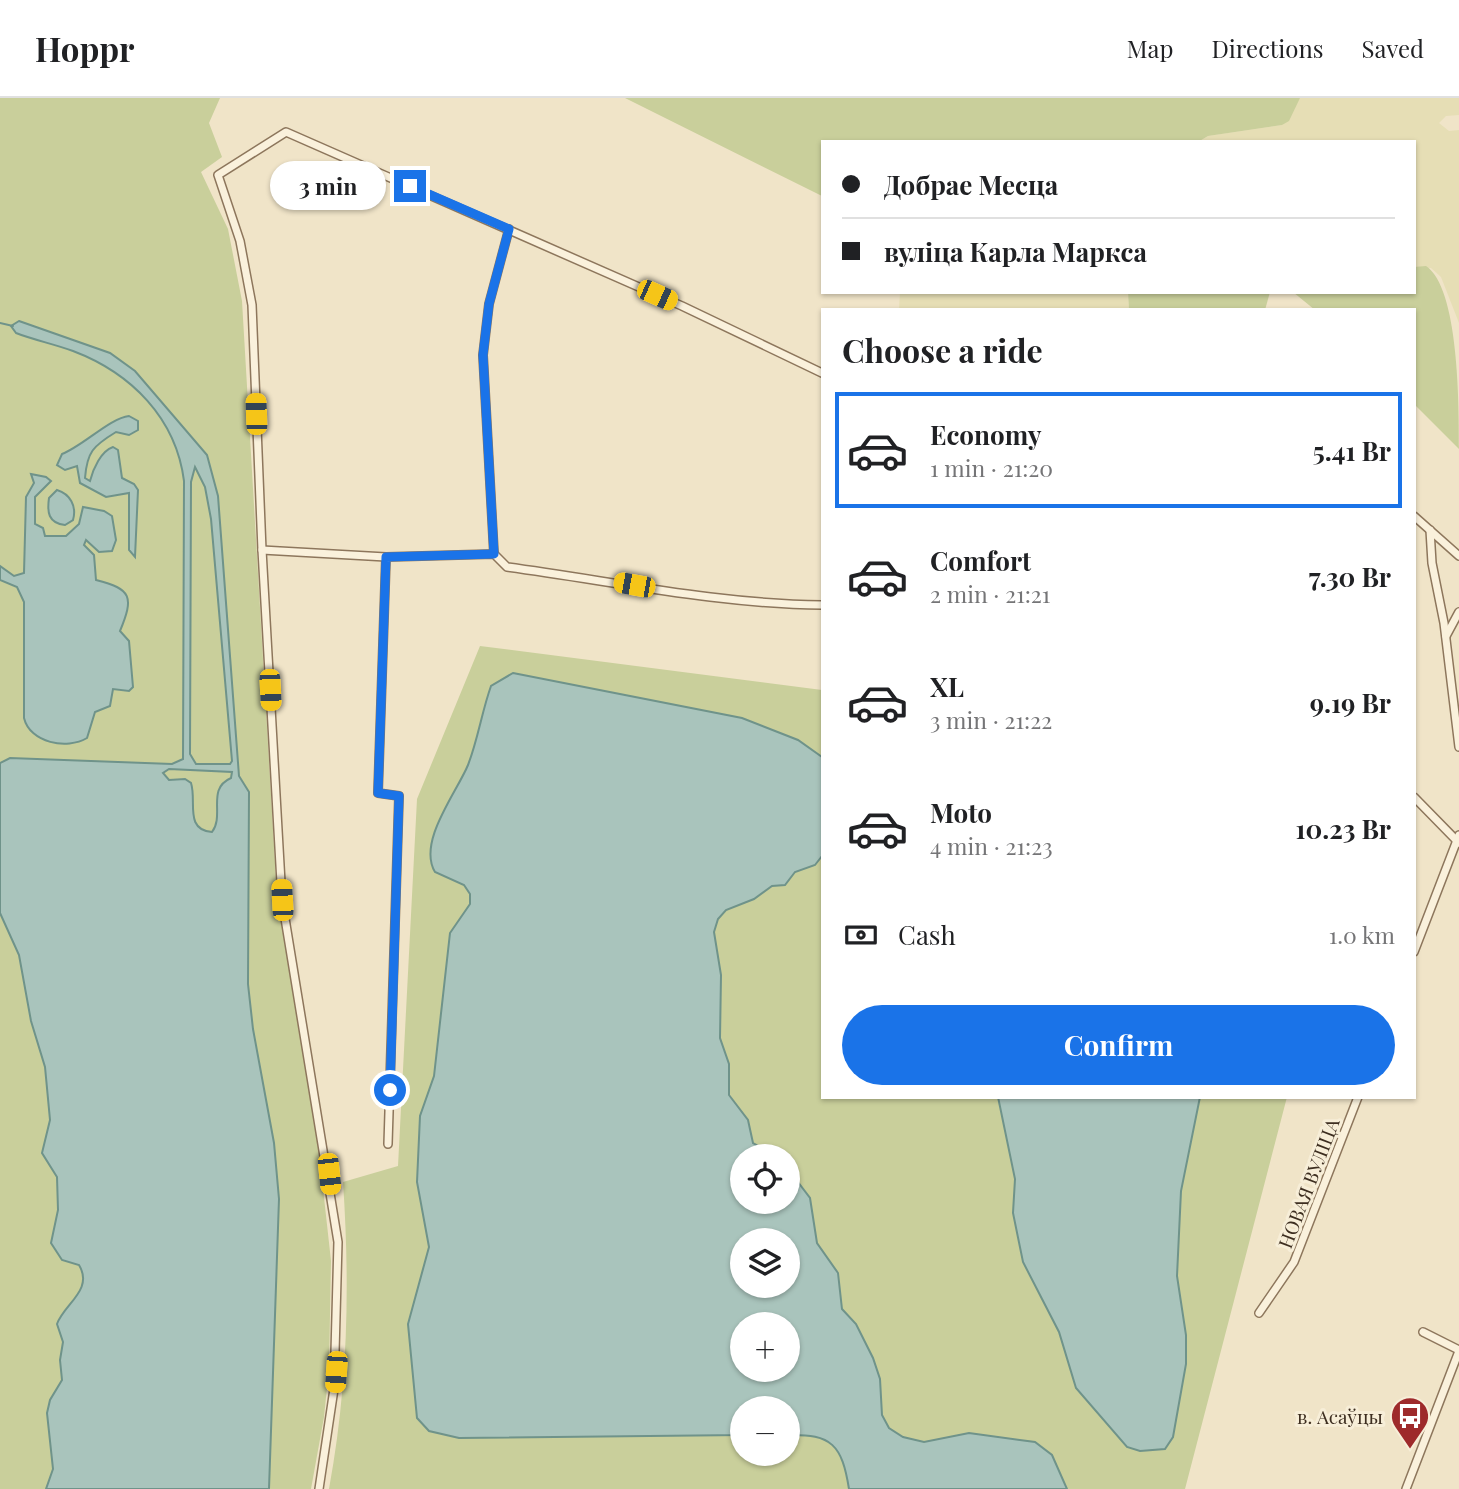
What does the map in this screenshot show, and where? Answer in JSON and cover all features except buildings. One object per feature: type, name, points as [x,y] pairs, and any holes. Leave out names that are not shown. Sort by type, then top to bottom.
[{"type":"street","points":[[319,1489],[327,1449],[336,1366],[338,1242],[282,900],[262,550],[252,304],[240,241],[218,175],[286,132],[509,229],[821,373]]},
{"type":"street","points":[[509,229],[489,304],[483,355],[494,554],[507,567],[702,596],[781,605],[821,605]]},
{"type":"street","points":[[1416,518],[1459,556]]},
{"type":"street","points":[[1430,530],[1432,563],[1445,636],[1459,747]]},
{"type":"street","points":[[262,550],[386,557],[494,554]]},
{"type":"street","points":[[386,557],[378,793],[399,796],[388,1144]]},
{"type":"street","points":[[1445,636],[1459,612]]},
{"type":"street","points":[[1416,799],[1458,840],[1416,947]]},
{"type":"street","name":"НОВАЯ ВУЛІЦА","points":[[1259,1313],[1294,1262],[1357,1099]]},
{"type":"street","points":[[1406,1489],[1459,1351],[1423,1332]]},
{"type":"shaded area","points":[[1300,98],[1459,98],[1459,115],[1446,116],[1439,123],[1449,131],[1459,130],[1459,323],[1441,277],[1431,268],[1416,267],[1416,140],[1201,140],[1208,136],[1282,125]]},
{"type":"shaded area","points":[[900,294],[1128,294],[1129,308],[899,308]]},
{"type":"green space","points":[[0,98],[220,98],[209,123],[222,157],[201,172],[228,229],[242,301],[277,897],[319,1152],[331,1261],[329,1368],[324,1417],[311,1489],[0,1489]]},
{"type":"green space","points":[[625,98],[1300,98],[1289,121],[1282,125],[1208,136],[1201,140],[821,140],[821,196]]},
{"type":"green space","points":[[1426,266],[1437,278],[1451,322],[1457,377],[1459,449],[1416,406],[1416,308],[1313,308],[1295,294],[1416,294],[1416,267]]},
{"type":"green space","points":[[1128,294],[1269,294],[1266,308],[1129,308]]},
{"type":"green space","points":[[480,646],[821,690],[821,1099],[1286,1099],[1185,1489],[329,1489],[340,1413],[346,1336],[343,1182],[398,1166],[417,799]]},
{"type":"water","points":[[19,321],[110,353],[135,371],[207,455],[218,496],[239,776],[249,792],[248,984],[253,1029],[274,1143],[279,1199],[269,1489],[46,1489],[53,1469],[47,1413],[50,1400],[62,1380],[60,1360],[63,1342],[57,1324],[80,1289],[83,1274],[79,1265],[62,1260],[51,1243],[58,1210],[57,1177],[42,1153],[50,1120],[45,1067],[31,1021],[19,955],[0,913],[0,763],[10,758],[172,764],[183,759],[184,481],[179,458],[161,418],[132,385],[94,360],[16,333],[11,326]],"holes":[[[195,467],[205,487],[211,519],[232,761],[230,764],[196,764],[190,754],[191,482]],[[169,769],[232,772],[231,778],[219,789],[216,825],[212,832],[203,830],[195,820],[191,783],[185,779],[169,780],[163,773]]]},
{"type":"water","points":[[129,416],[138,421],[138,430],[129,435],[116,432],[102,441],[87,462],[85,478],[90,481],[95,466],[105,452],[113,447],[118,450],[122,478],[134,484],[138,490],[135,557],[129,550],[129,493],[106,497],[80,483],[77,466],[65,470],[57,465],[62,454],[113,422]]},
{"type":"water","points":[[31,474],[46,477],[51,481],[35,497],[35,524],[43,528],[45,536],[66,536],[79,524],[83,507],[104,511],[112,516],[116,540],[112,551],[99,552],[86,540],[84,545],[94,555],[96,580],[117,587],[127,596],[127,610],[120,631],[129,641],[133,687],[129,691],[113,689],[110,706],[95,712],[87,738],[79,742],[50,742],[34,733],[24,718],[24,602],[17,587],[0,580],[0,566],[14,576],[24,573],[26,497],[34,483]]},
{"type":"water","points":[[57,490],[66,494],[73,505],[73,520],[65,525],[52,519],[48,508],[49,498]]},
{"type":"water","points":[[513,673],[742,718],[798,740],[821,756],[821,857],[815,865],[795,872],[785,885],[772,886],[754,899],[726,910],[718,919],[714,932],[721,975],[720,1038],[729,1064],[729,1095],[748,1120],[755,1144],[730,1144],[730,1214],[800,1214],[800,1185],[810,1198],[817,1243],[838,1273],[842,1309],[856,1324],[873,1358],[880,1379],[882,1415],[889,1428],[903,1437],[924,1442],[969,1433],[1035,1442],[1052,1455],[1067,1489],[849,1489],[843,1462],[832,1445],[825,1440],[800,1435],[800,1396],[730,1396],[730,1435],[459,1438],[429,1431],[417,1418],[408,1324],[429,1247],[417,1182],[420,1116],[434,1076],[450,933],[470,904],[470,894],[464,885],[435,872],[431,860],[431,846],[441,817],[468,765],[491,686]]},
{"type":"water","points":[[998,1099],[1200,1099],[1181,1191],[1177,1276],[1186,1335],[1186,1364],[1173,1437],[1165,1449],[1140,1451],[1127,1447],[1076,1388],[1059,1332],[1023,1262],[1013,1213],[1015,1179]]},
{"type":"waterway","points":[[0,323],[13,326]]},
{"type":"place","name":"в. Асаўцы","points":[[1410,1450]]},
{"type":"route","points":[[390,1090],[399,796],[378,793],[386,557],[432,558],[494,554],[483,355],[489,304],[509,229],[410,186]]}]
